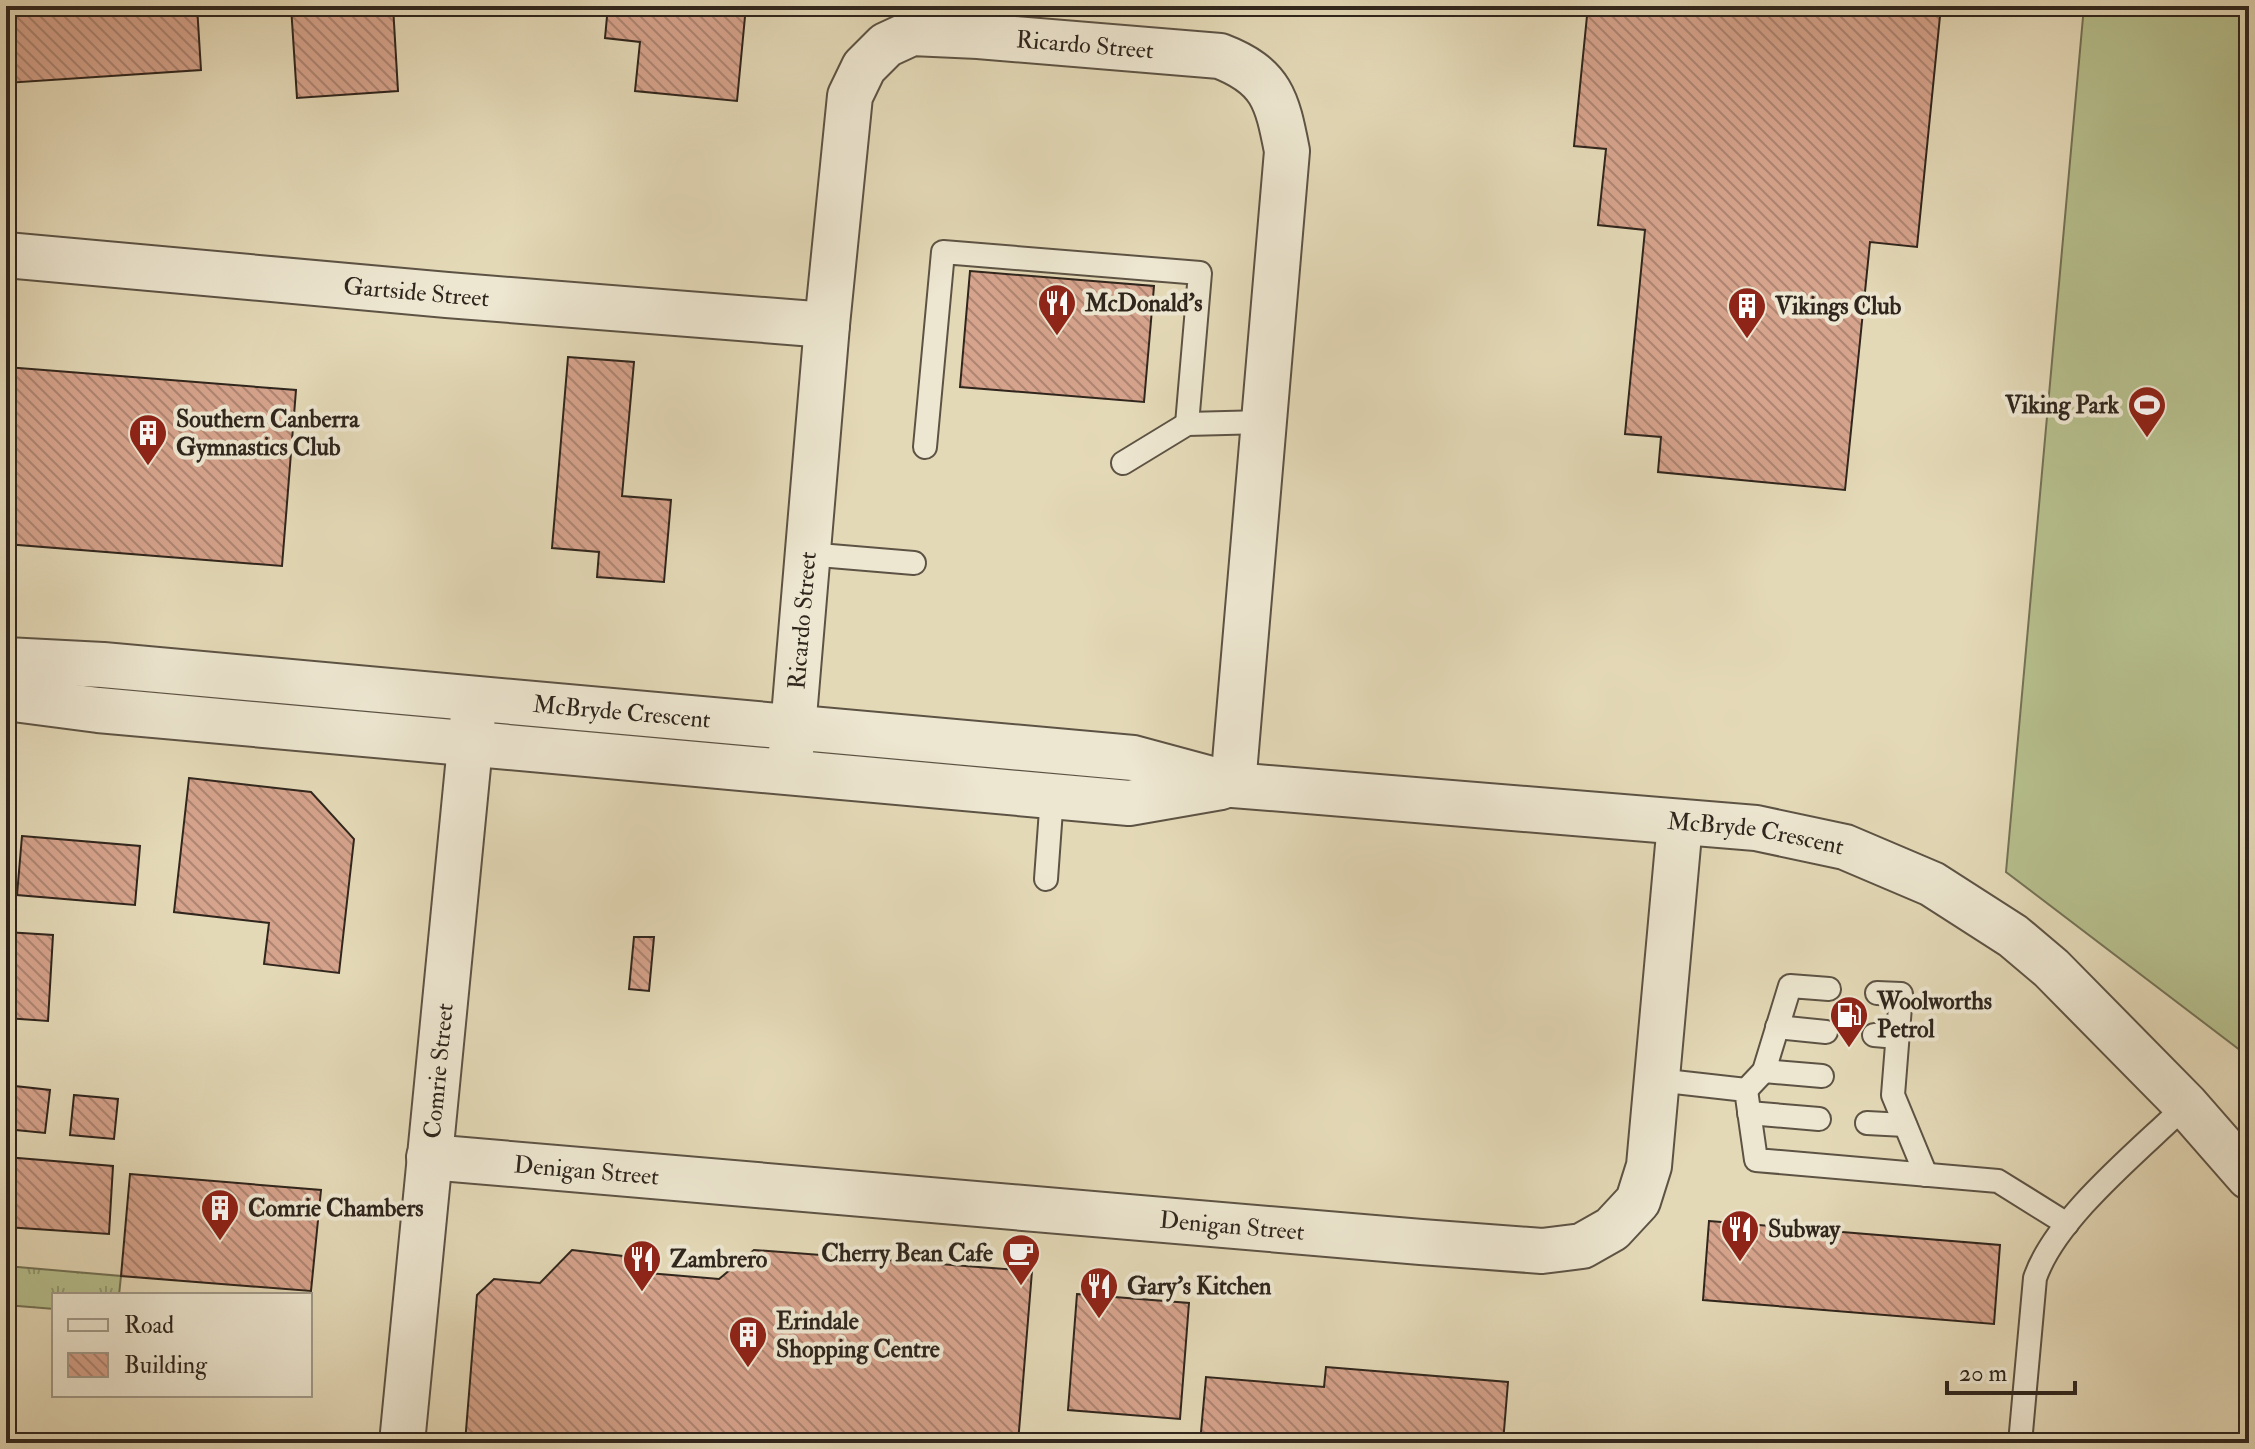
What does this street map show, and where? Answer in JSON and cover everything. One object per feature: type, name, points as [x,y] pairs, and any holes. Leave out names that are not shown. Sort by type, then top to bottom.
[{"type":"street","name":"Ricardo Street","points":[[789,772],[850,96],[864,67],[886,45],[912,33],[1220,56],[1243,65],[1264,82],[1279,107],[1287,151],[1233,785]]},
{"type":"street","name":"Gartside Street","points":[[6,255],[827,325]]},
{"type":"street","name":"McBryde Crescent","points":[[6,660],[118,667],[1133,758],[1233,785],[1756,828],[1845,847],[1932,884],[2013,936],[2051,968],[2186,1105],[2249,1177]]},
{"type":"street","name":"McBryde Crescent","points":[[6,698],[98,710],[1129,803],[1233,785]]},
{"type":"street","name":"Comrie Street","points":[[402,1443],[474,699]]},
{"type":"street","name":"Denigan Street","points":[[429,1157],[1202,1225],[1542,1251],[1582,1246],[1612,1229],[1638,1201],[1649,1166],[1680,823]]},
{"type":"lane","points":[[925,447],[943,252],[1200,273],[1187,424]]},
{"type":"lane","points":[[1123,463],[1187,424],[1264,422]]},
{"type":"lane","points":[[807,554],[914,563]]},
{"type":"lane","points":[[1046,879],[1052,796]]},
{"type":"lane","points":[[1829,989],[1790,986],[1764,1071],[1748,1102],[1756,1160],[1998,1181],[2067,1224]]},
{"type":"lane","points":[[1877,993],[1901,994],[1893,1095],[1926,1175]]},
{"type":"lane","points":[[1777,1027],[1826,1032]]},
{"type":"lane","points":[[1874,1035],[1897,1037]]},
{"type":"lane","points":[[1764,1071],[1822,1076]]},
{"type":"lane","points":[[1657,1080],[1819,1119]]},
{"type":"lane","points":[[2020,1443],[2035,1278],[2043,1256],[2067,1224],[2186,1105]]},
{"type":"lane","points":[[1867,1123],[1905,1125]]},
{"type":"green space","name":"Viking Park","points":[[2084,6],[2249,6],[2249,1057],[2006,872]]},
{"type":"green space","points":[[6,1266],[121,1276],[119,1293],[52,1293],[52,1309],[6,1305]]},
{"type":"building","points":[[6,6],[197,6],[201,70],[6,83]]},
{"type":"building","points":[[291,6],[393,6],[398,91],[297,98]]},
{"type":"building","points":[[608,6],[746,6],[737,101],[635,91],[640,42],[605,38]]},
{"type":"building","name":"Vikings Club","points":[[1588,6],[1941,6],[1917,247],[1870,242],[1845,490],[1658,472],[1661,437],[1625,434],[1645,230],[1598,225],[1606,149],[1574,146]]},
{"type":"building","name":"McDonald's","points":[[970,271],[1154,286],[1144,402],[960,387]]},
{"type":"building","points":[[568,357],[634,362],[622,496],[671,500],[664,582],[597,577],[599,552],[552,548]]},
{"type":"building","name":"Southern Canberra Gymnastics Club","points":[[6,367],[296,390],[282,566],[6,544]]},
{"type":"building","points":[[189,778],[311,792],[354,839],[339,973],[264,964],[269,923],[174,912]]},
{"type":"building","points":[[22,836],[140,846],[135,905],[17,895]]},
{"type":"building","points":[[6,932],[53,935],[48,1021],[6,1018]]},
{"type":"building","points":[[634,937],[654,937],[649,991],[629,989]]},
{"type":"building","points":[[6,1085],[50,1090],[45,1133],[6,1129]]},
{"type":"building","points":[[74,1095],[118,1099],[114,1139],[70,1135]]},
{"type":"building","points":[[6,1157],[113,1166],[109,1234],[6,1227]]},
{"type":"building","name":"Comrie Chambers","points":[[130,1174],[321,1190],[311,1291],[121,1276]]},
{"type":"building","points":[[1709,1221],[2000,1245],[1994,1324],[1703,1300]]},
{"type":"building","name":"Erindale Shopping Centre","points":[[572,1250],[623,1256],[636,1272],[719,1279],[754,1250],[1032,1271],[1018,1443],[465,1443],[477,1295],[494,1279],[540,1283]]},
{"type":"building","points":[[1077,1294],[1189,1303],[1180,1419],[1068,1410]]},
{"type":"building","points":[[1326,1367],[1508,1382],[1503,1443],[1200,1443],[1206,1377],[1324,1387]]},
{"type":"place","name":"McDonald's","points":[[1057,337]]},
{"type":"place","name":"Vikings Club","points":[[1747,340]]},
{"type":"place","name":"Viking Park","points":[[2147,439]]},
{"type":"place","name":"Southern Canberra Gymnastics Club","points":[[148,467]]},
{"type":"place","name":"Woolworths Petrol","points":[[1849,1049]]},
{"type":"place","name":"Comrie Chambers","points":[[220,1242]]},
{"type":"place","name":"Subway","points":[[1740,1263]]},
{"type":"place","name":"Cherry Bean Cafe","points":[[1021,1287]]},
{"type":"place","name":"Zambrero","points":[[642,1293]]},
{"type":"place","name":"Gary's Kitchen","points":[[1099,1320]]},
{"type":"place","name":"Erindale Shopping Centre","points":[[748,1369]]}]
